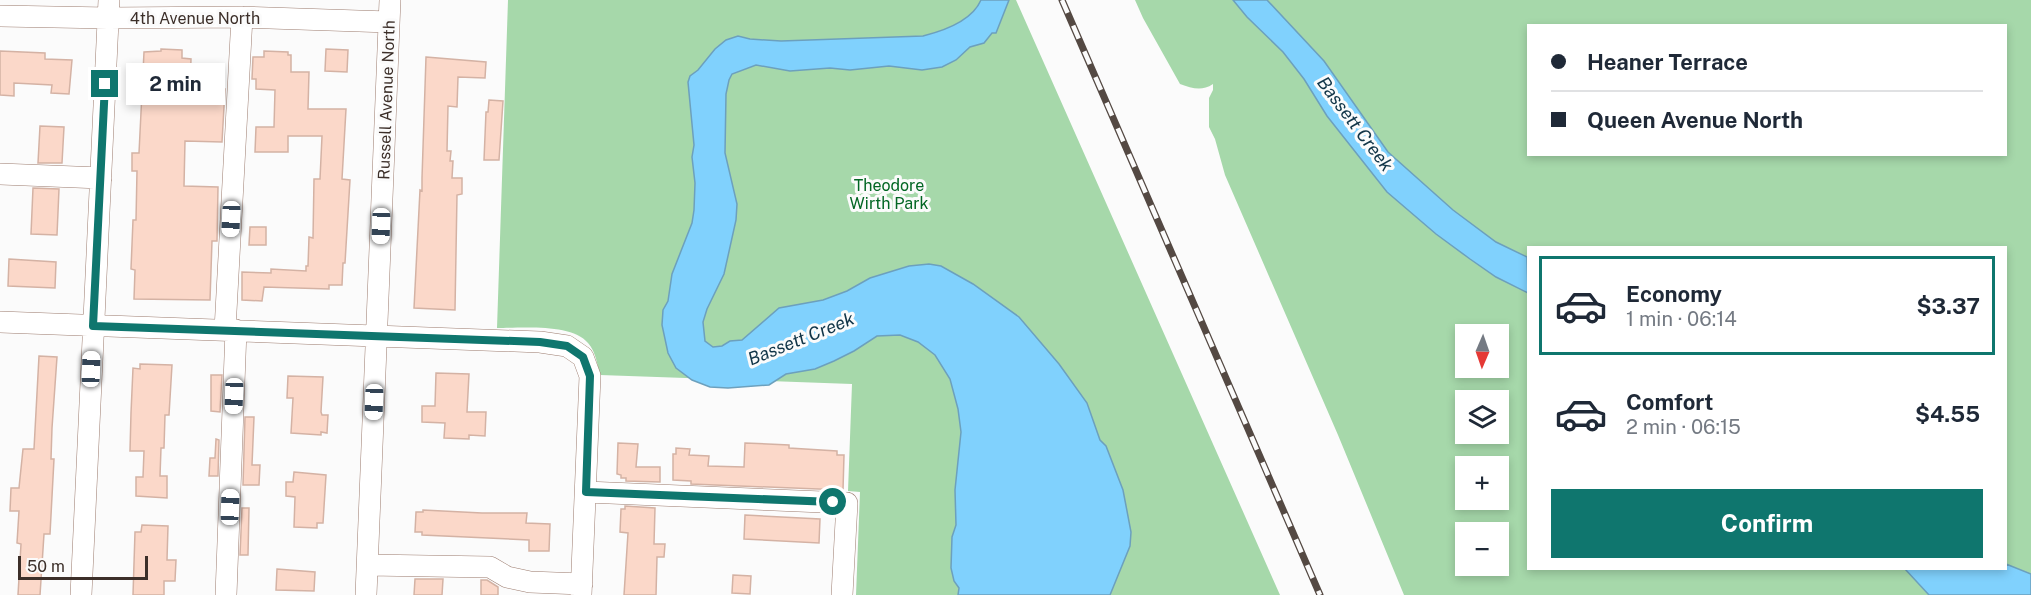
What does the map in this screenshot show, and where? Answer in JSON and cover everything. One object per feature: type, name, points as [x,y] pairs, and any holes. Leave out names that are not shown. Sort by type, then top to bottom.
[{"type":"street","name":"Russell Avenue North","points":[[366,595],[390,0]]},
{"type":"street","name":"4th Avenue North","points":[[0,16],[108,9],[389,22]]},
{"type":"street","points":[[81,595],[108,9]]},
{"type":"street","points":[[226,595],[230,330],[242,17]]},
{"type":"street","points":[[0,174],[101,178]]},
{"type":"street","points":[[0,322],[540,342],[567,346],[583,357],[590,376],[582,590],[507,578],[490,567],[368,565]]},
{"type":"street","points":[[586,492],[847,503],[842,595]]},
{"type":"green space","name":"Theodore Wirth Park","points":[[508,0],[1016,0],[1280,595],[856,595],[860,492],[848,491],[852,384],[600,375],[593,350],[588,343],[570,332],[532,327],[497,328]]},
{"type":"green space","points":[[1135,0],[2031,0],[2031,595],[1404,595],[1338,435],[1225,175],[1215,139],[1209,127],[1209,98],[1213,84],[1200,89],[1180,84]]},
{"type":"water","points":[[981,0],[1009,0],[996,33],[992,33],[984,43],[970,47],[956,60],[942,67],[922,70],[889,66],[850,70],[830,68],[790,71],[756,65],[732,74],[726,94],[725,153],[737,204],[736,220],[724,274],[703,322],[705,341],[713,347],[722,346],[730,341],[742,340],[779,308],[823,300],[847,291],[870,278],[909,266],[929,264],[941,266],[973,284],[1019,317],[1059,364],[1087,403],[1100,440],[1106,446],[1123,490],[1131,532],[1130,546],[1110,595],[958,595],[959,588],[954,581],[951,568],[952,537],[956,525],[955,490],[961,432],[958,409],[950,379],[935,355],[918,342],[900,335],[877,336],[854,351],[815,369],[786,374],[769,385],[728,388],[710,387],[692,380],[676,368],[668,353],[662,325],[663,310],[668,301],[672,274],[692,223],[694,210],[695,183],[692,157],[694,145],[688,82],[690,76],[715,49],[726,40],[738,36],[781,41],[923,36],[956,24],[971,14]]},
{"type":"water","name":"Bassett Creek","points":[[1233,0],[1267,0],[1324,61],[1388,152],[1453,210],[1496,242],[1527,257],[1527,292],[1496,277],[1470,259],[1436,234],[1387,192],[1327,116],[1304,79],[1283,52]]},
{"type":"water","points":[[2007,564],[2031,574],[2031,595],[1929,595],[1906,570],[2007,570]]},
{"type":"building","points":[[161,49],[182,50],[182,58],[191,59],[190,87],[225,89],[222,142],[185,141],[184,186],[218,187],[217,241],[212,241],[210,300],[134,299],[135,270],[131,269],[133,220],[136,220],[137,171],[132,171],[132,153],[139,153],[144,52],[161,51]]},
{"type":"building","points":[[326,49],[348,50],[347,72],[325,71]]},
{"type":"building","points":[[0,51],[45,53],[45,59],[72,60],[69,94],[51,93],[52,85],[14,83],[14,96],[0,95]]},
{"type":"building","points":[[264,51],[288,52],[288,55],[291,55],[291,72],[309,72],[308,109],[346,109],[342,179],[350,180],[342,285],[329,285],[329,289],[264,287],[262,301],[242,300],[242,272],[271,273],[271,269],[306,271],[306,266],[308,266],[309,237],[313,238],[314,179],[320,179],[322,136],[288,136],[288,152],[255,152],[256,127],[274,127],[275,90],[256,89],[256,79],[252,79],[253,57],[264,57]]},
{"type":"building","points":[[426,57],[486,62],[485,78],[458,77],[457,107],[448,106],[447,151],[451,151],[450,161],[453,161],[452,178],[462,178],[462,194],[457,195],[455,310],[414,308],[420,190],[422,191]]},
{"type":"building","points":[[489,100],[503,101],[499,160],[484,160],[486,112],[488,112]]},
{"type":"building","points":[[40,126],[64,127],[62,163],[38,163]]},
{"type":"building","points":[[33,188],[59,189],[57,235],[31,234]]},
{"type":"building","points":[[250,227],[266,227],[266,245],[249,245]]},
{"type":"building","points":[[9,259],[56,262],[55,288],[8,286]]},
{"type":"building","points":[[39,356],[57,357],[52,428],[51,459],[54,459],[50,534],[44,534],[40,595],[18,595],[21,544],[17,543],[19,511],[10,511],[11,488],[19,488],[23,449],[34,449]]},
{"type":"building","points":[[140,364],[172,365],[169,415],[165,415],[164,448],[161,448],[160,476],[167,476],[167,498],[136,496],[136,477],[143,477],[144,451],[130,451],[131,413],[133,368],[140,369]]},
{"type":"building","points":[[436,373],[469,374],[467,412],[486,412],[485,436],[469,435],[469,439],[444,438],[445,423],[422,422],[422,406],[435,406]]},
{"type":"building","points":[[211,375],[222,375],[220,412],[211,411]]},
{"type":"building","points":[[288,376],[323,377],[321,412],[322,415],[328,415],[327,433],[321,432],[321,435],[291,433],[293,398],[287,398]]},
{"type":"building","points":[[245,417],[254,417],[252,465],[260,465],[259,485],[243,485]]},
{"type":"building","points":[[216,439],[219,440],[218,476],[209,476],[210,458],[215,458]]},
{"type":"building","points":[[618,443],[638,444],[636,467],[660,467],[660,482],[626,481],[626,478],[621,478],[621,475],[617,474]]},
{"type":"building","points":[[745,443],[789,445],[789,448],[837,451],[837,455],[844,455],[843,490],[691,484],[691,481],[673,480],[673,454],[676,454],[676,448],[690,449],[689,455],[709,456],[708,466],[744,467]]},
{"type":"building","points":[[294,472],[326,475],[323,523],[317,523],[317,528],[294,527],[295,497],[286,496],[286,482],[293,482]]},
{"type":"building","points":[[625,506],[655,508],[654,544],[665,544],[664,557],[657,557],[656,595],[624,595],[628,533],[620,532],[621,509],[625,509]]},
{"type":"building","points":[[242,508],[249,508],[248,555],[240,555]]},
{"type":"building","points":[[423,510],[527,513],[526,523],[550,524],[549,551],[529,551],[529,540],[422,535],[422,532],[415,532],[416,512],[423,512]]},
{"type":"building","points":[[745,515],[820,519],[819,543],[744,539]]},
{"type":"building","points":[[142,525],[168,526],[167,560],[176,560],[175,581],[164,581],[164,595],[133,595],[135,532],[141,532]]},
{"type":"building","points":[[277,569],[315,572],[314,591],[276,590]]},
{"type":"building","points":[[733,575],[751,576],[750,594],[732,593]]},
{"type":"building","points":[[415,579],[443,579],[442,595],[414,595]]},
{"type":"building","points":[[481,580],[487,580],[498,587],[498,595],[481,595]]},
{"type":"railway","points":[[1062,0],[1320,595]]},
{"type":"route","points":[[105,84],[93,326],[540,342],[567,346],[583,357],[590,376],[586,492],[833,502]]}]
